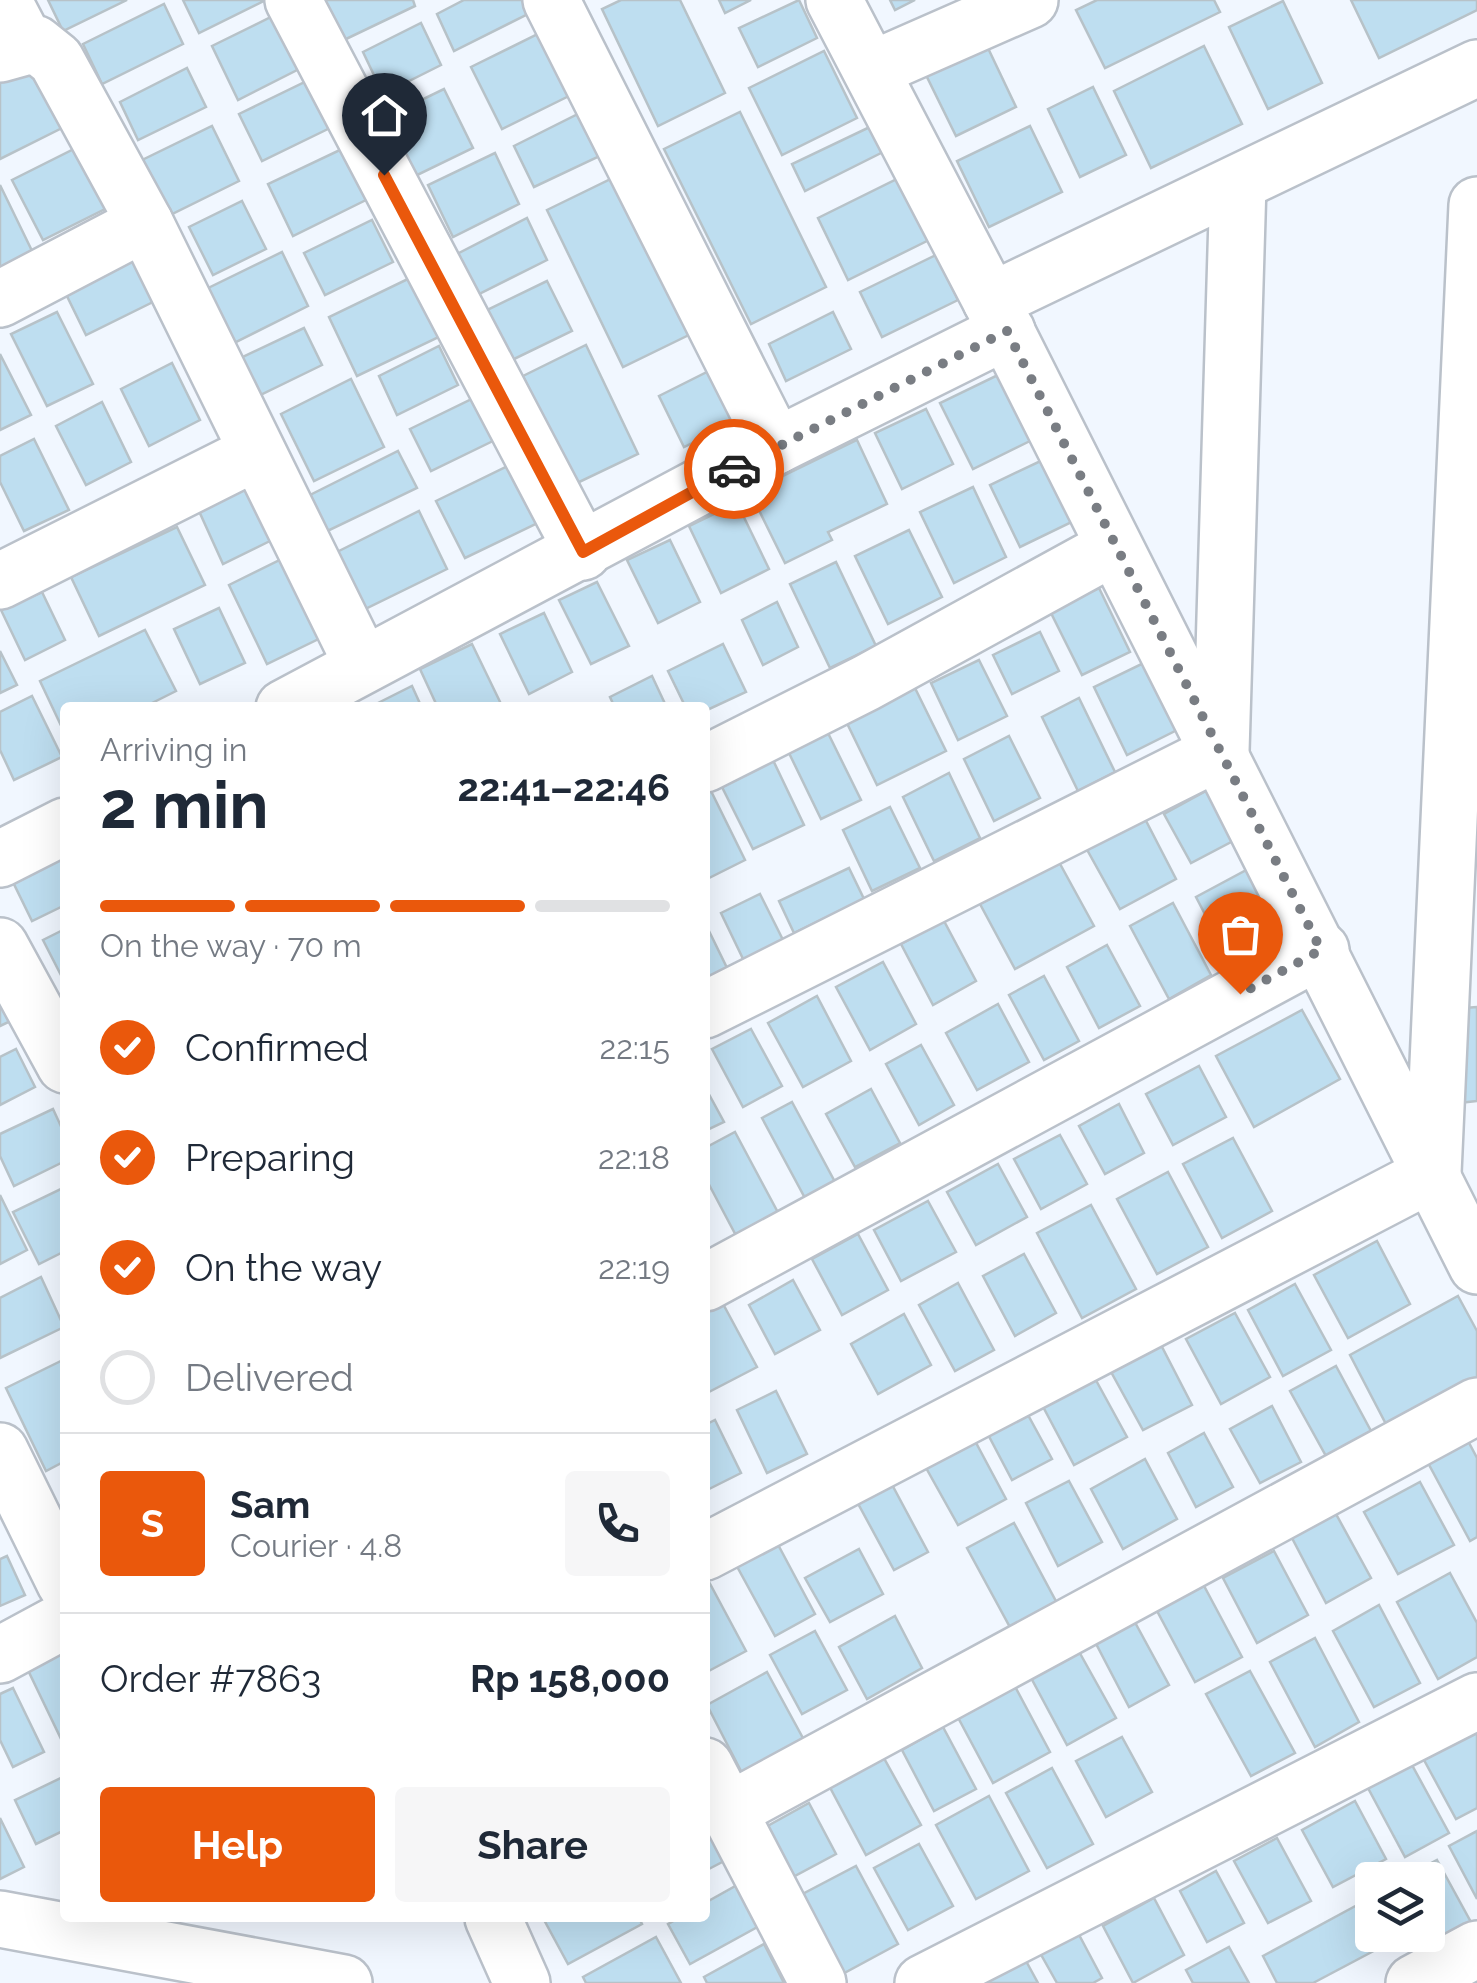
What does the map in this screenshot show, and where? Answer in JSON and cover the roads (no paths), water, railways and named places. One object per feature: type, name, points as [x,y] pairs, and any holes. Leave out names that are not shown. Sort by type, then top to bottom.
[{"type":"street","points":[[293,0],[583,552]]},
{"type":"street","points":[[551,0],[776,446]]},
{"type":"street","points":[[834,0],[873,69],[1221,752],[1477,1266]]},
{"type":"street","points":[[873,69],[1030,0]]},
{"type":"street","points":[[10,33],[47,49],[56,60],[145,224],[362,664]]},
{"type":"street","points":[[295,702],[583,552],[1238,184],[1477,68]]},
{"type":"street","points":[[1221,752],[1238,184]]},
{"type":"street","points":[[1433,1173],[1466,679],[1477,205]]},
{"type":"street","points":[[0,299],[145,224]]},
{"type":"street","points":[[0,581],[257,452]]},
{"type":"street","points":[[710,761],[866,683],[1114,547]]},
{"type":"street","points":[[710,1008],[1221,752]]},
{"type":"street","points":[[0,860],[60,829]]},
{"type":"street","points":[[0,946],[60,1056]]},
{"type":"street","points":[[710,1280],[1321,950]]},
{"type":"street","points":[[710,1549],[1433,1173]]},
{"type":"street","points":[[818,1983],[717,1789],[1477,1406]]},
{"type":"street","points":[[0,1451],[60,1573]]},
{"type":"street","points":[[0,1655],[60,1623]]},
{"type":"street","points":[[923,1983],[1477,1702]]},
{"type":"street","points":[[5,1920],[60,1893]]},
{"type":"street","points":[[5,1920],[344,1983]]},
{"type":"street","points":[[495,1922],[522,1983]]},
{"type":"street","points":[[1414,1983],[1477,1949]]}]
